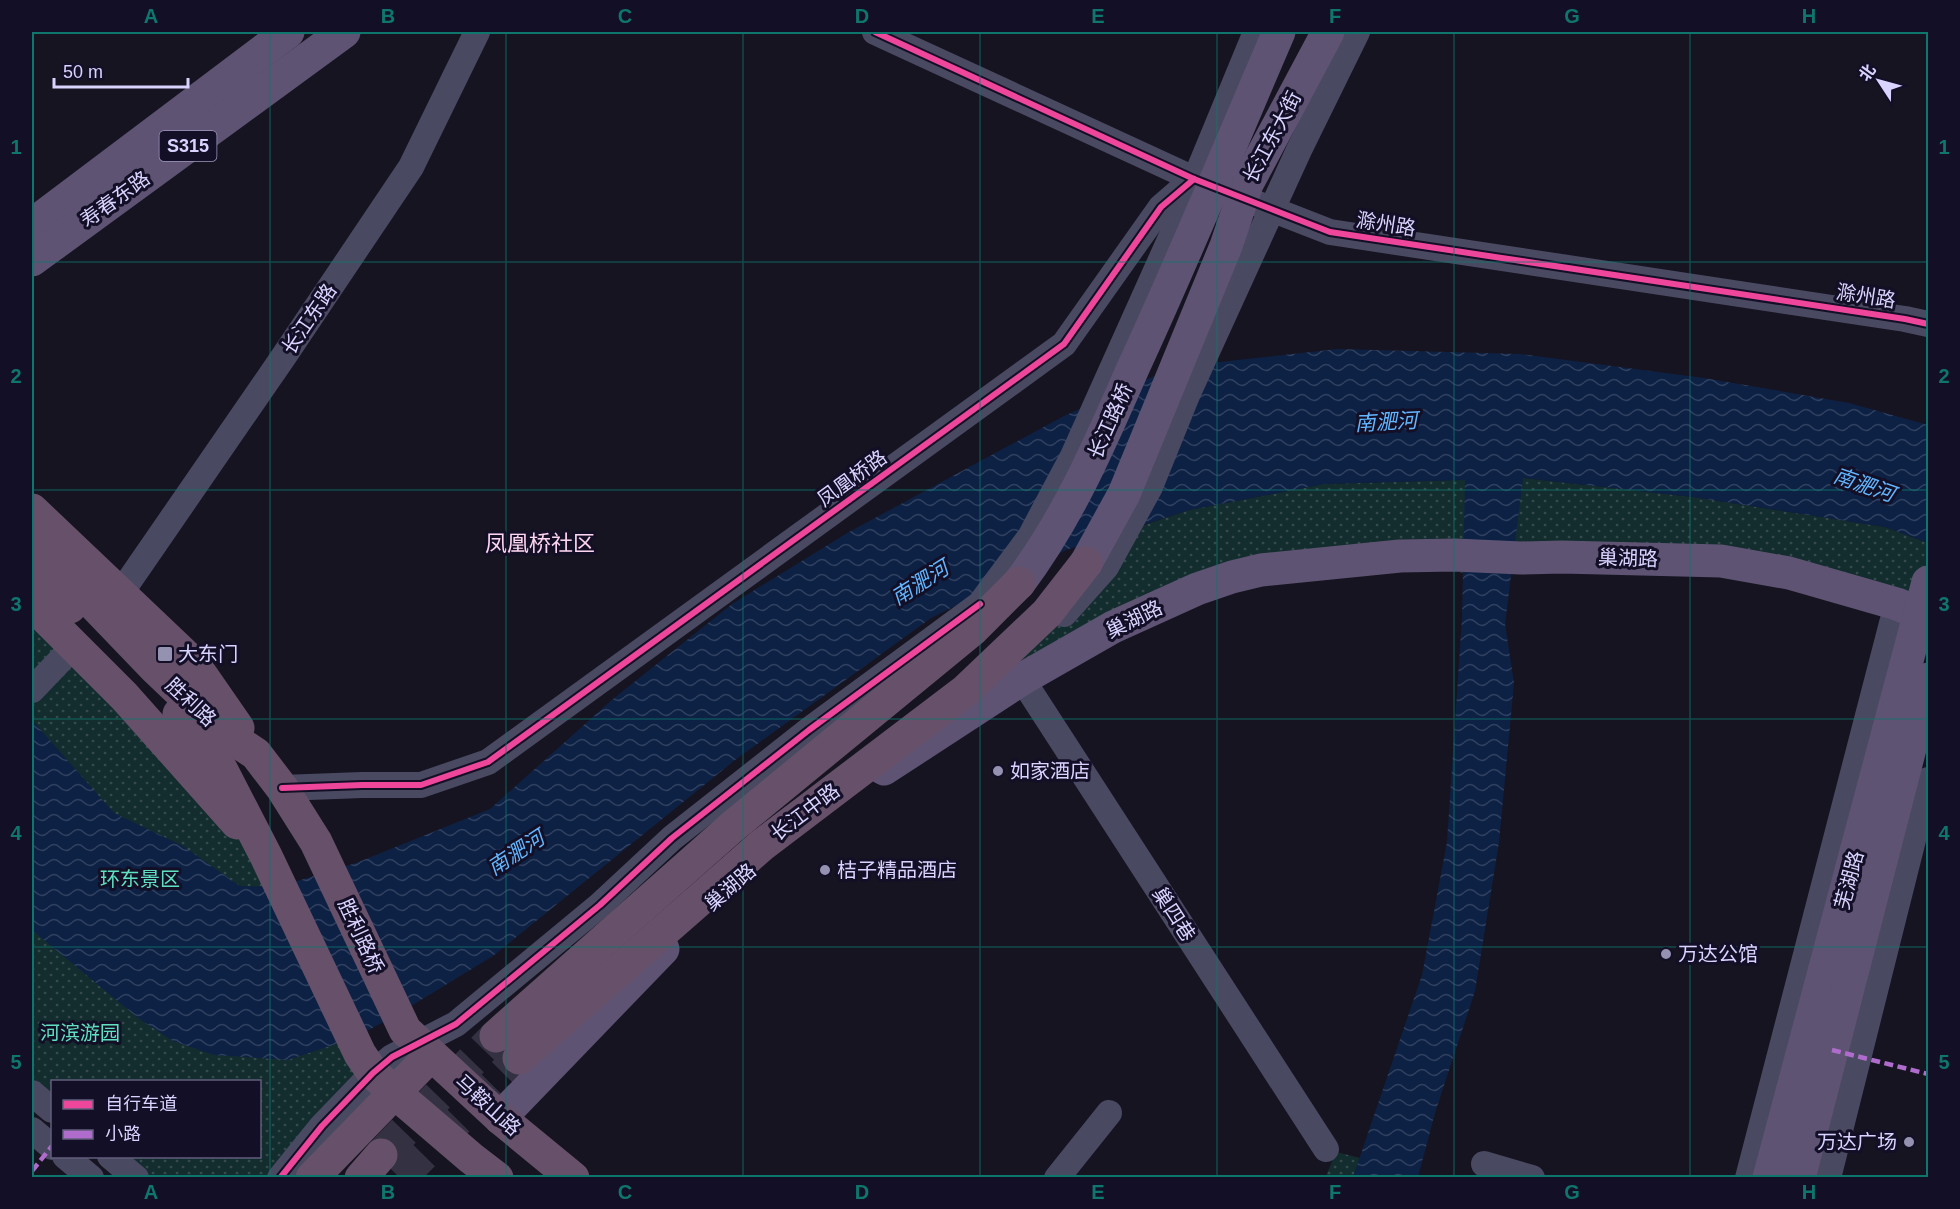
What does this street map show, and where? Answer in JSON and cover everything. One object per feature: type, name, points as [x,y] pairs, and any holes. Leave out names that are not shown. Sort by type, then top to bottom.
[{"type":"highway","points":[[32,510],[193,663],[256,754]]},
{"type":"highway","name":"胜利路","points":[[32,540],[155,668],[220,730],[256,754],[282,788],[316,842]]},
{"type":"highway","name":"长江中路","points":[[1019,583],[972,630],[732,826],[508,1047],[762,845],[965,691],[1096,565]]},
{"type":"highway","name":"胜利路","points":[[32,574],[91,625],[187,722],[218,763],[266,856]]},
{"type":"highway","points":[[32,604],[124,696],[266,856],[360,1054],[463,1168],[497,1178]]},
{"type":"highway","name":"胜利路桥","points":[[316,842],[418,1043]]},
{"type":"highway","points":[[312,1178],[384,1083],[418,1043]]},
{"type":"highway","name":"马鞍山路","points":[[418,1043],[500,1118],[573,1178]]},
{"type":"highway","points":[[463,1168],[500,1118]]},
{"type":"main road","name":"寿春东路","points":[[32,225],[288,32]]},
{"type":"main road","name":"寿春东路","points":[[32,260],[344,32]]},
{"type":"main road","name":"长江东大街","points":[[1238,252],[1219,181],[1279,32]]},
{"type":"main road","name":"长江东大街","points":[[1180,242],[1219,181],[1328,32]]},
{"type":"main road","name":"长江路桥","points":[[1019,583],[1039,556],[1081,484],[1180,242]]},
{"type":"main road","name":"长江路桥","points":[[1096,565],[1124,494],[1238,252]]},
{"type":"main road","name":"巢湖路","points":[[500,1118],[714,899],[821,811],[939,728],[1113,627],[1197,589],[1261,570],[1400,556],[1562,557],[1721,561],[1789,573],[1919,604]]},
{"type":"main road","name":"芜湖路","points":[[1769,1178],[1919,604]]},
{"type":"main road","name":"芜湖路","points":[[1799,1178],[1929,679]]},
{"type":"street","name":"长江东路","points":[[120,594],[411,167],[477,32]]},
{"type":"street","name":"滁州路","points":[[874,32],[1275,203],[1330,232],[1929,324]]},
{"type":"street","name":"滁州路","points":[[910,32],[1219,181]]},
{"type":"street","points":[[1219,181],[1256,32]]},
{"type":"street","points":[[1238,252],[1275,203],[1357,32]]},
{"type":"street","name":"凤凰桥路","points":[[282,788],[362,785],[421,786],[488,762],[1064,344],[1161,207],[1219,181]]},
{"type":"street","name":"滁州路","points":[[1275,203],[1334,217],[1929,308]]},
{"type":"street","points":[[418,1043],[456,1024],[600,905],[672,838],[809,730],[980,604],[1030,537],[1180,242]]},
{"type":"street","points":[[853,775],[939,728],[1060,618],[1096,565]]},
{"type":"street","points":[[1748,1178],[1919,604]]},
{"type":"street","points":[[37,684],[74,646]]},
{"type":"street","name":"巢四巷","points":[[1022,679],[1326,1149]]},
{"type":"street","points":[[1828,1178],[1929,780]]},
{"type":"street","points":[[280,1178],[322,1126],[384,1083]]},
{"type":"street","points":[[32,1093],[51,1109]]},
{"type":"street","points":[[1057,1178],[1109,1113]]},
{"type":"street","points":[[32,1130],[51,1146]]},
{"type":"street","points":[[67,1158],[91,1178]]},
{"type":"street","points":[[112,1158],[136,1178]]},
{"type":"street","points":[[1484,1164],[1532,1178]]},
{"type":"green space","points":[[1523,478],[1693,497],[1885,527],[1928,543],[1928,582],[1920,613],[1789,573],[1463,573],[1400,556],[1261,570],[948,716],[1126,531],[1189,510],[1324,484]]},
{"type":"green space","name":"环东景区","points":[[32,604],[266,856],[373,1073],[280,1177],[136,1177],[111,1158],[261,1158],[261,1080],[51,1080],[51,1109],[32,1093]]},
{"type":"green space","points":[[1336,1152],[1360,1158],[1353,1177],[1325,1178]]},
{"type":"water","name":"南淝河","points":[[1338,349],[1520,354],[1704,378],[1849,403],[1928,425],[1928,543],[1885,527],[1693,497],[1523,478],[1505,624],[1514,683],[1499,842],[1475,991],[1435,1113],[1418,1177],[1353,1177],[1422,975],[1447,842],[1462,618],[1465,480],[1324,484],[1189,510],[1066,550],[931,618],[735,760],[493,956],[354,1038],[288,1060],[214,1055],[173,1041],[138,1018],[32,930],[32,720],[114,813],[183,846],[240,886],[278,887],[356,863],[490,809],[613,699],[732,604],[849,532],[1064,416],[1175,367]]},
{"type":"tunnel","points":[[381,1155],[496,1036]]},
{"type":"tunnel","points":[[400,1178],[519,1058]]},
{"type":"marked path","points":[[1832,1050],[1928,1074]]},
{"type":"marked path","points":[[32,1171],[51,1147]]},
{"type":"cycle path","points":[[875,32],[1194,179],[1330,232],[1928,324]]},
{"type":"cycle path","points":[[282,788],[421,785],[488,762],[1064,344],[1161,207],[1194,179]]},
{"type":"cycle path","points":[[280,1178],[322,1126],[373,1073],[392,1057],[456,1024],[600,905],[672,838],[809,730],[980,604]]},
{"type":"place","name":"大东门","points":[[165,654]]},
{"type":"place","name":"如家酒店","points":[[998,771]]},
{"type":"place","name":"桔子精品酒店","points":[[825,870]]},
{"type":"place","name":"万达公馆","points":[[1666,954]]},
{"type":"place","name":"万达广场","points":[[1909,1142]]},
{"type":"district","name":"凤凰桥社区","points":[[540,543]]},
{"type":"park label","name":"河滨游园","points":[[80,1033]]}]
